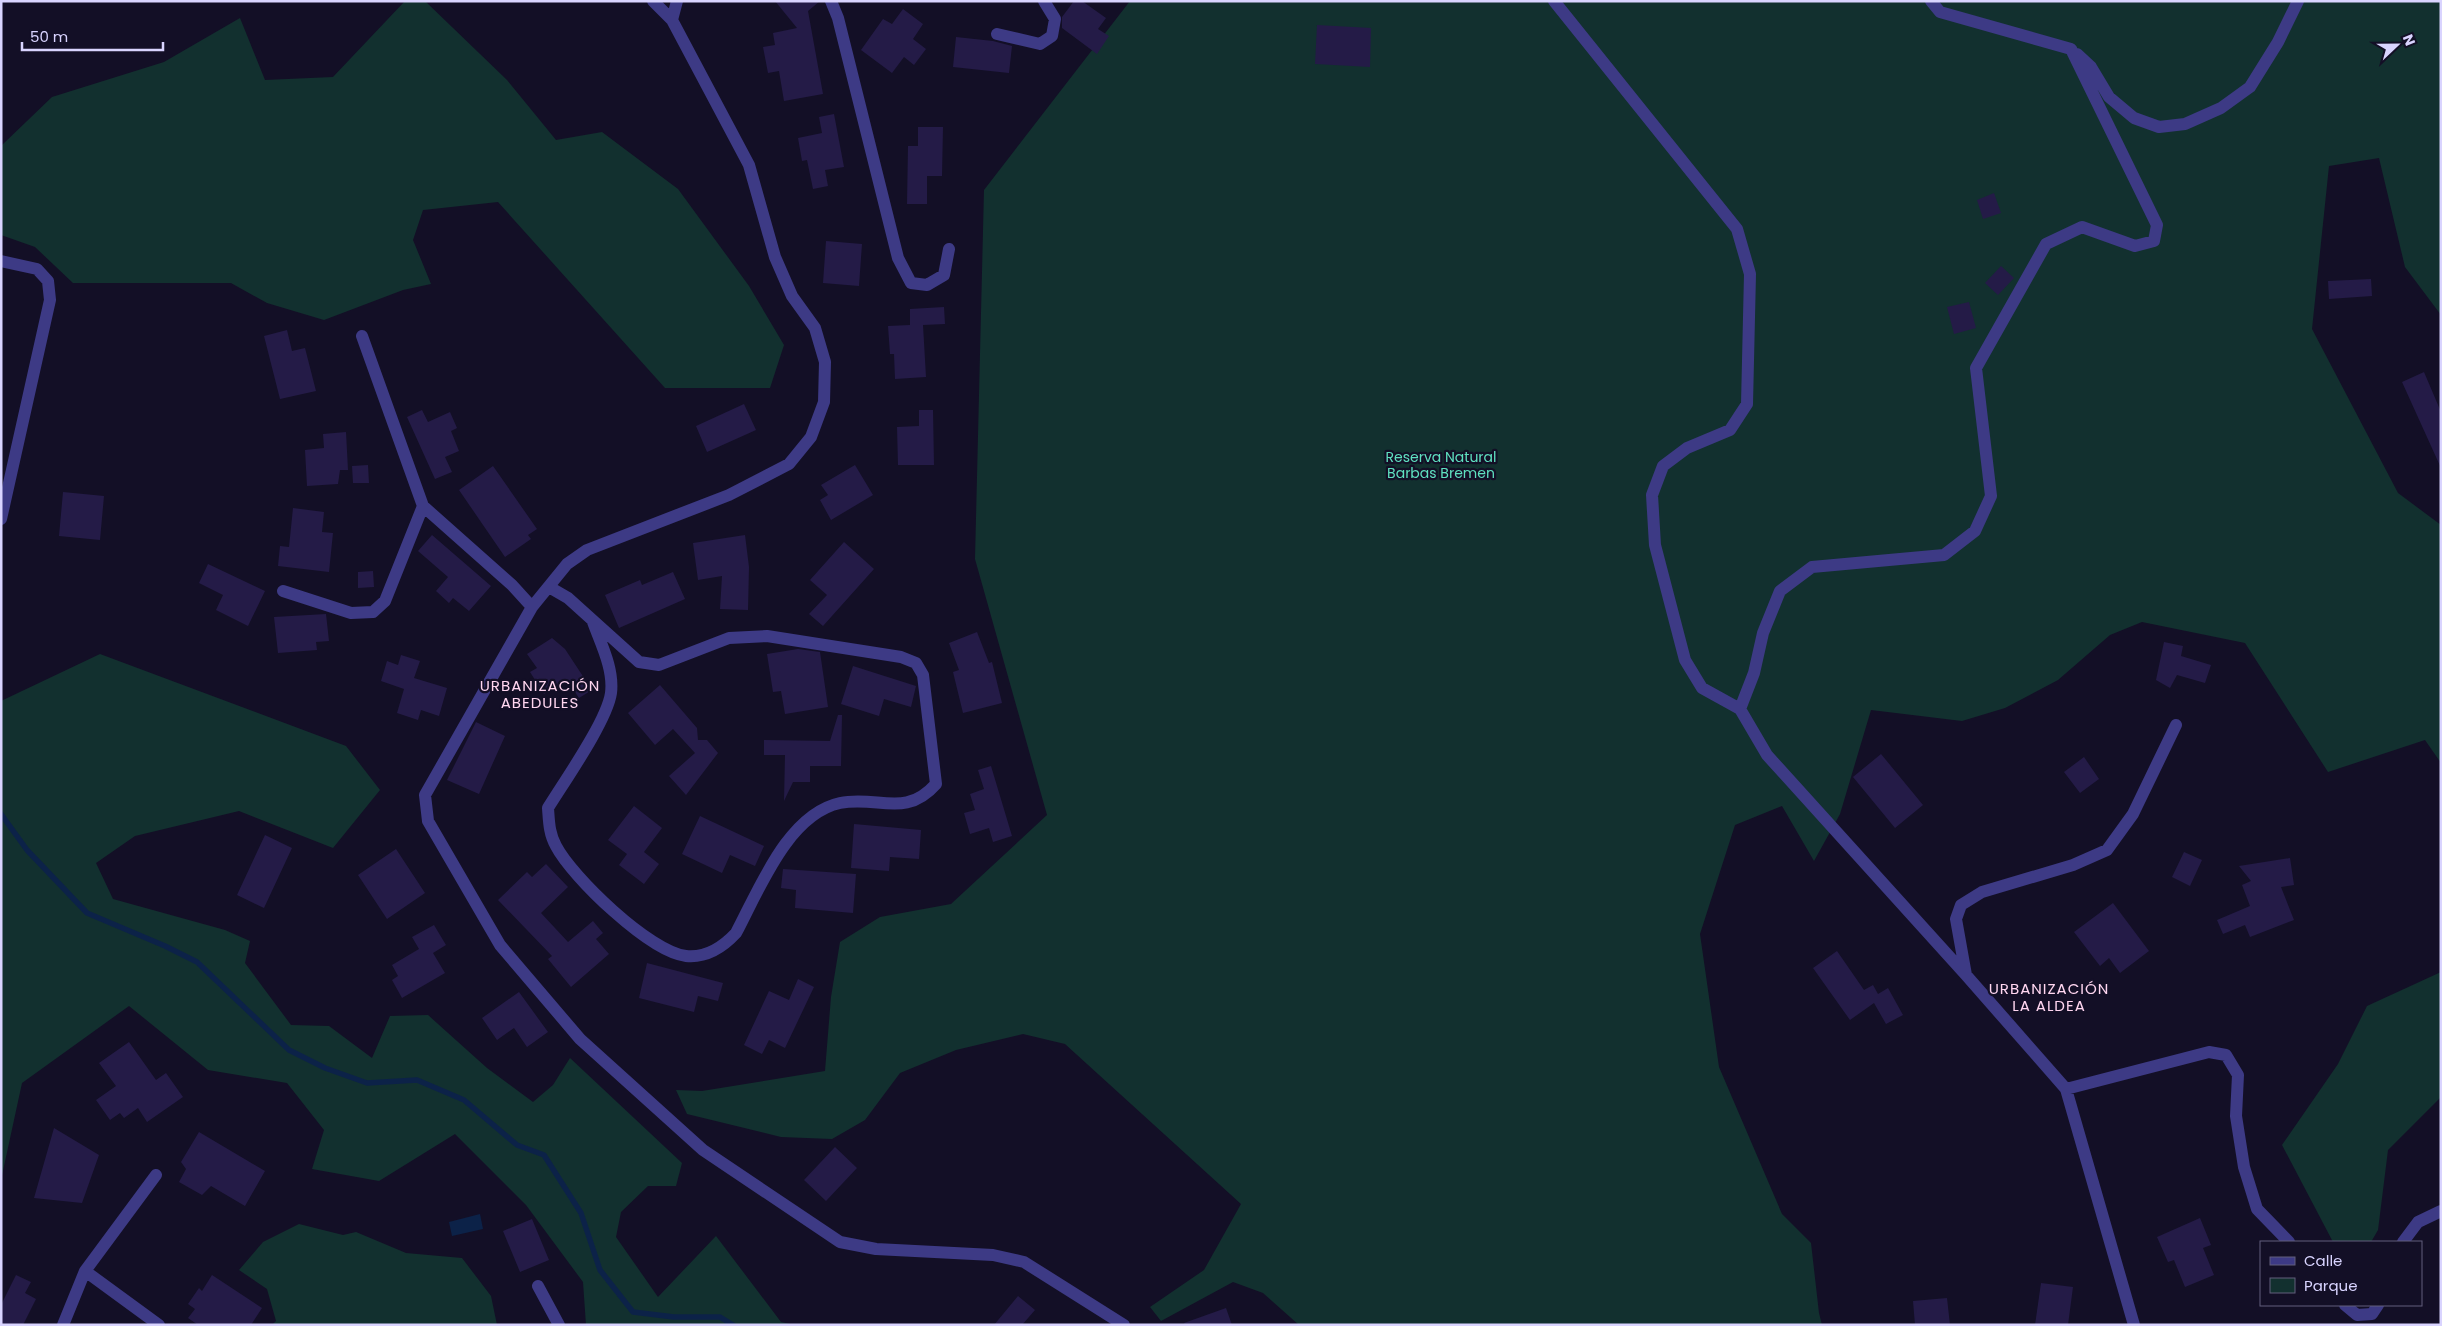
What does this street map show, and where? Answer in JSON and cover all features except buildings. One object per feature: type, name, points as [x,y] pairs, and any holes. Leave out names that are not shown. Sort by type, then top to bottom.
[{"type":"street","points":[[653,1],[672,20],[749,165],[775,257],[792,296],[815,328],[825,362],[824,402],[811,437],[789,464],[728,496],[587,550],[567,564],[532,607],[424,795],[428,821],[500,945],[580,1039],[703,1150],[840,1242],[876,1249],[993,1255],[1024,1262],[1124,1325]]},
{"type":"street","points":[[672,20],[677,1]]},
{"type":"street","points":[[832,1],[898,258],[912,283],[927,285],[944,275],[949,249]]},
{"type":"street","points":[[997,34],[1040,44],[1052,36],[1055,19],[1044,1]]},
{"type":"street","points":[[1554,1],[1737,229],[1750,274],[1747,404],[1730,430],[1687,448],[1663,466],[1652,495],[1655,545],[1685,660],[1702,688],[1740,709],[1767,755],[1966,975],[2066,1089],[2134,1325]]},
{"type":"street","points":[[1931,1],[1940,12],[2071,49],[2091,67],[2109,97],[2134,118],[2159,127],[2185,124],[2221,108],[2250,87],[2278,42],[2298,1]]},
{"type":"street","points":[[1740,709],[1754,674],[1763,633],[1780,591],[1812,567],[1944,555],[1976,531],[1991,496],[1976,368],[2046,244],[2082,226],[2135,246],[2154,241],[2157,225],[2071,49]]},
{"type":"street","points":[[1,261],[37,269],[48,281],[50,300],[1,519]]},
{"type":"street","points":[[362,336],[423,506],[512,585],[532,607]]},
{"type":"street","points":[[283,591],[351,613],[373,612],[385,601],[423,506]]},
{"type":"street","points":[[549,587],[568,598],[639,662],[659,665],[729,638],[767,636],[901,657],[916,663],[923,675],[936,784],[924,797],[906,804],[840,803],[820,811],[786,840],[736,933],[724,945],[706,954],[685,956],[654,943],[590,889],[556,846],[549,826],[548,808],[604,715],[611,693],[609,668],[593,622]]},
{"type":"street","points":[[1966,975],[1956,919],[1961,905],[1982,892],[2073,865],[2107,850],[2133,814],[2176,725]]},
{"type":"street","points":[[2066,1089],[2210,1052],[2226,1055],[2238,1075],[2236,1116],[2244,1167],[2257,1210],[2288,1241]]},
{"type":"street","points":[[63,1325],[85,1271],[156,1175]]},
{"type":"street","points":[[2404,1241],[2418,1222],[2441,1211]]},
{"type":"street","points":[[85,1271],[158,1325]]},
{"type":"street","points":[[538,1286],[559,1325]]},
{"type":"street","points":[[2346,1306],[2357,1315],[2372,1314],[2377,1306]]},
{"type":"green space","points":[[405,1],[425,1],[507,80],[556,140],[602,132],[678,189],[749,286],[784,345],[770,388],[665,388],[498,202],[423,210],[413,240],[431,284],[403,290],[324,320],[267,303],[231,283],[73,283],[35,247],[1,235],[1,146],[52,97],[164,62],[240,18],[265,80],[333,77]]},
{"type":"green space","name":"Reserva Natural Barbas Bremen","points":[[1130,1],[2441,1],[2441,315],[2405,267],[2379,158],[2329,166],[2312,329],[2398,493],[2441,525],[2441,763],[2425,740],[2328,772],[2245,643],[2142,622],[2110,635],[2058,680],[2005,708],[1962,721],[1871,710],[1840,814],[1814,861],[1782,806],[1735,825],[1700,934],[1719,1067],[1782,1214],[1811,1243],[1822,1325],[1299,1325],[1263,1293],[1233,1282],[1161,1321],[1150,1307],[1204,1270],[1241,1204],[1065,1044],[1023,1034],[956,1050],[900,1073],[865,1120],[832,1139],[781,1137],[687,1114],[676,1090],[702,1091],[825,1071],[831,997],[840,942],[880,917],[951,904],[1047,815],[975,559],[984,190]]},
{"type":"green space","points":[[100,654],[346,746],[380,790],[333,848],[239,811],[135,836],[96,863],[113,899],[225,930],[250,941],[245,963],[291,1025],[329,1026],[372,1058],[390,1016],[428,1015],[487,1068],[533,1102],[553,1085],[570,1058],[682,1163],[676,1186],[648,1186],[621,1212],[616,1237],[658,1297],[716,1236],[781,1322],[795,1325],[586,1325],[583,1282],[526,1205],[455,1134],[379,1181],[312,1169],[324,1130],[287,1083],[208,1070],[129,1006],[22,1083],[1,1180],[1,701]]},
{"type":"green space","points":[[2441,972],[2441,1097],[2388,1150],[2378,1230],[2372,1241],[2332,1241],[2282,1145],[2338,1064],[2367,1006]]},
{"type":"green space","points":[[299,1224],[343,1235],[356,1232],[406,1253],[462,1258],[491,1296],[497,1325],[272,1325],[276,1321],[267,1289],[239,1270],[263,1242]]},
{"type":"water","points":[[480,1214],[483,1229],[452,1236],[449,1222]]},
{"type":"waterway","points":[[1,814],[27,850],[87,913],[165,946],[197,962],[289,1050],[325,1068],[367,1083],[417,1080],[464,1100],[517,1145],[544,1155],[581,1213],[600,1270],[633,1312],[674,1317],[720,1317],[733,1325]]},
{"type":"district","name":"URBANIZACIÓN ABEDULES","points":[[540,694]]},
{"type":"district","name":"URBANIZACIÓN LA ALDEA","points":[[2049,996]]}]
